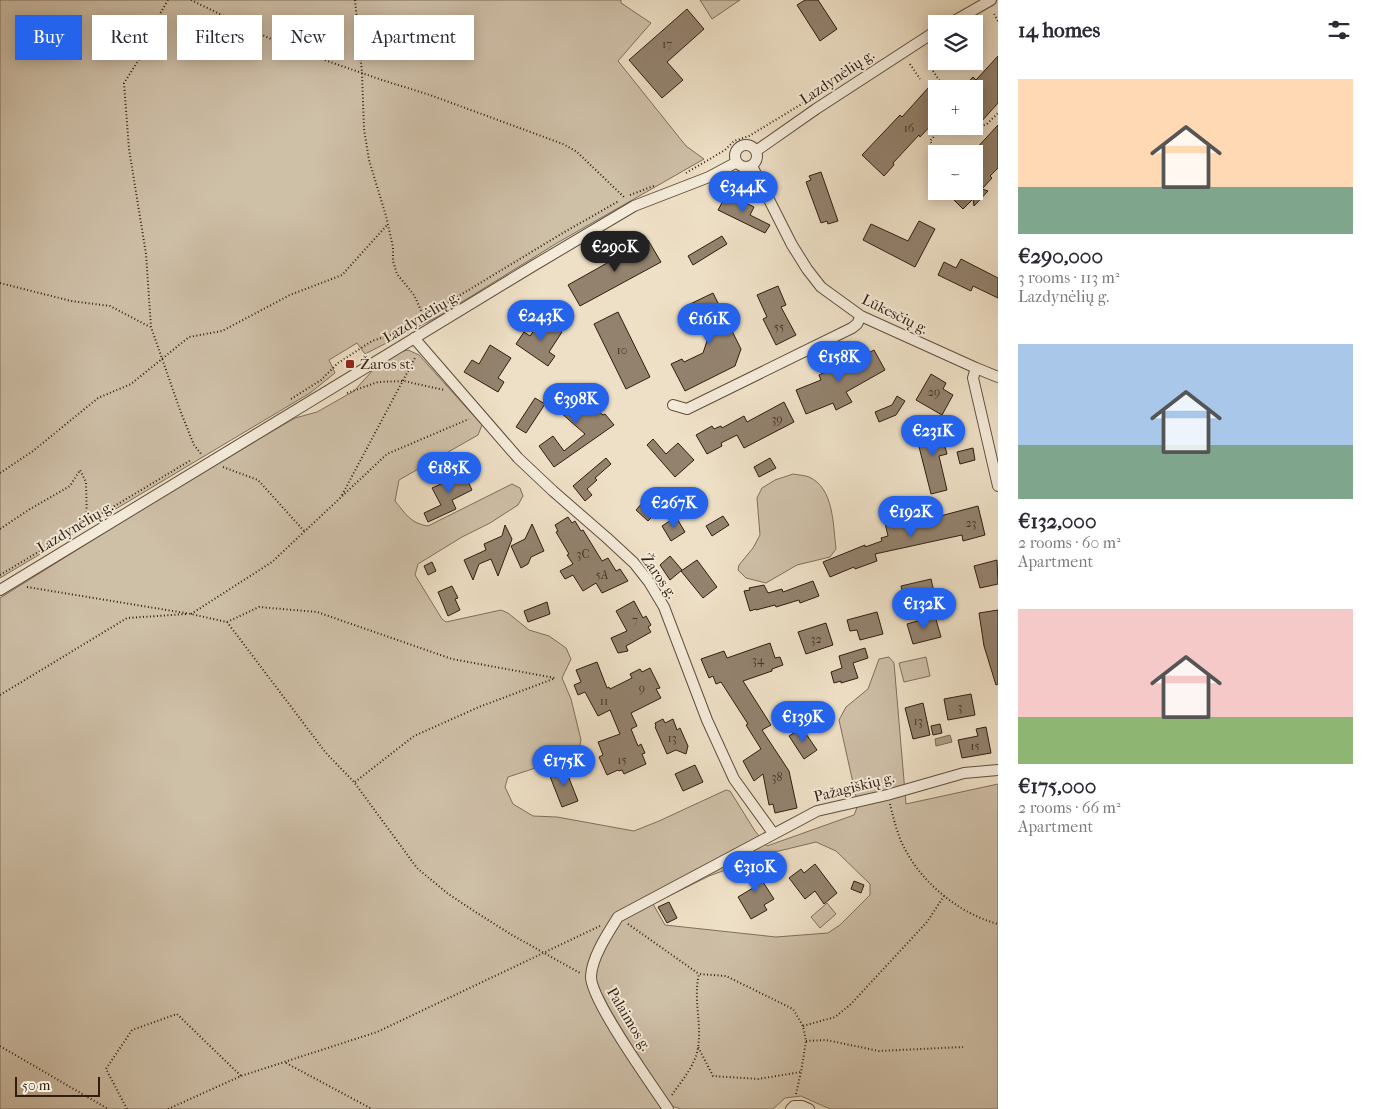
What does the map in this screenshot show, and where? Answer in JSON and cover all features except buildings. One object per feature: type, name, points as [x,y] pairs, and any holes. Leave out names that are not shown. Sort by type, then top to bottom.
[{"type":"street","points":[[965,15],[991,0]]},
{"type":"street","name":"Lazdynėlių g.","points":[[756,151],[823,104],[928,36]]},
{"type":"street","points":[[749,145],[756,151],[756,162],[752,166],[741,166],[737,162],[736,152],[740,148],[749,145]]},
{"type":"street","name":"Lazdynėlių g.","points":[[0,590],[634,206],[708,177],[737,162]]},
{"type":"street","name":"Lūkesčių g.","points":[[752,166],[792,245],[807,269],[821,286],[861,316],[998,377]]},
{"type":"street","points":[[673,405],[687,409],[852,328],[857,324],[861,316]]},
{"type":"street","name":"Žaros g.","points":[[414,338],[518,458],[608,538],[634,563],[649,582],[664,607],[707,720],[734,779],[773,833]]},
{"type":"street","points":[[976,368],[973,378],[998,486]]},
{"type":"street","name":"Pažagiškių g.","points":[[604,939],[618,917],[817,810],[887,795],[964,773],[998,770]]},
{"type":"street","name":"Palaimos g.","points":[[604,939],[592,969],[591,979],[599,1002],[666,1107]]},
{"type":"street","points":[[793,1107],[802,1106],[809,1109]]},
{"type":"path","points":[[168,0],[150,31],[145,50],[124,83],[129,149],[146,254],[151,327],[194,445],[208,464],[222,466],[258,480],[305,532]]},
{"type":"path","points":[[190,0],[287,47],[430,95],[563,144],[577,152],[634,206]]},
{"type":"path","points":[[355,0],[362,73],[364,129],[369,160],[388,224],[393,246],[393,261],[397,274],[414,295],[431,328]]},
{"type":"path","points":[[994,14],[998,22]]},
{"type":"path","points":[[910,64],[920,79]]},
{"type":"path","points":[[933,71],[939,80]]},
{"type":"path","points":[[983,125],[987,124],[998,113]]},
{"type":"path","points":[[932,145],[930,141],[935,135]]},
{"type":"path","points":[[0,472],[33,450],[98,398],[131,384],[189,337],[222,331],[290,295],[342,276],[388,224]]},
{"type":"path","points":[[0,283],[71,301],[110,306],[151,327]]},
{"type":"path","points":[[341,497],[421,347]]},
{"type":"path","points":[[340,396],[378,382],[404,381],[463,395]]},
{"type":"path","points":[[0,695],[127,618],[191,614],[272,562],[387,454],[480,414]]},
{"type":"path","points":[[0,529],[70,486],[80,470],[86,482],[87,522],[92,535]]},
{"type":"path","points":[[22,586],[191,614],[227,622],[260,607],[318,612],[452,659],[555,678],[480,707],[414,736],[354,782]]},
{"type":"path","points":[[227,622],[326,753],[354,782],[417,868],[447,893],[512,935],[591,979]]},
{"type":"path","points":[[887,795],[901,841],[919,872],[944,896],[971,912],[998,924]]},
{"type":"path","points":[[803,1026],[835,1017],[850,1004],[927,922],[944,896]]},
{"type":"path","points":[[618,917],[699,974],[726,976],[793,1008],[803,1026],[806,1041],[793,1107]]},
{"type":"path","points":[[168,1109],[241,1076],[377,1032],[602,925]]},
{"type":"path","points":[[666,1107],[692,1065],[698,1047],[696,987],[699,974]]},
{"type":"path","points":[[127,1109],[106,1068],[132,1030],[178,1014],[241,1076]]},
{"type":"path","points":[[806,1041],[826,1040],[879,1051],[963,1047]]},
{"type":"path","points":[[0,1046],[108,1109]]},
{"type":"path","points":[[698,1047],[713,1076],[758,1079],[800,1072]]},
{"type":"path","points":[[286,1062],[372,1109]]},
{"type":"shaded area","points":[[0,0],[621,0],[621,3],[651,23],[618,61],[686,146],[704,159],[557,243],[441,315],[365,354],[357,343],[329,360],[335,373],[310,393],[0,578]]},
{"type":"shaded area","points":[[700,0],[740,0],[712,19]]},
{"type":"shaded area","points":[[408,350],[419,355],[482,425],[478,435],[399,480],[395,501],[402,510],[417,523],[428,526],[512,484],[520,488],[523,496],[518,505],[418,564],[415,575],[442,619],[446,622],[501,610],[508,613],[529,630],[549,636],[566,648],[571,659],[562,678],[571,699],[581,740],[578,754],[508,777],[505,787],[513,804],[533,816],[557,817],[634,831],[726,790],[730,791],[755,831],[767,846],[854,815],[858,805],[839,720],[846,707],[868,689],[879,659],[889,657],[894,663],[906,804],[998,784],[998,1109],[830,1109],[801,1096],[785,1098],[773,1109],[681,1109],[671,1106],[667,1109],[0,1109],[0,598],[168,493],[295,418],[317,412],[354,391],[374,369],[403,351]],"holes":[[[816,842],[836,851],[870,884],[870,895],[840,925],[828,933],[776,937],[665,925],[653,904],[709,876],[739,865],[752,854],[779,851]]]},
{"type":"shaded area","points":[[793,474],[809,477],[817,482],[828,498],[833,519],[836,549],[830,557],[797,565],[766,583],[746,578],[738,570],[739,565],[753,548],[760,535],[757,498],[762,488],[775,480]]},
{"type":"shaded area","points":[[926,657],[930,676],[904,682],[899,663]]},
{"type":"shaded area","points":[[950,735],[952,742],[936,746],[935,739]]},
{"type":"shaded area","points":[[827,903],[836,914],[820,928],[811,917]]},
{"type":"place","name":"Žaros st.","points":[[350,364]]}]
